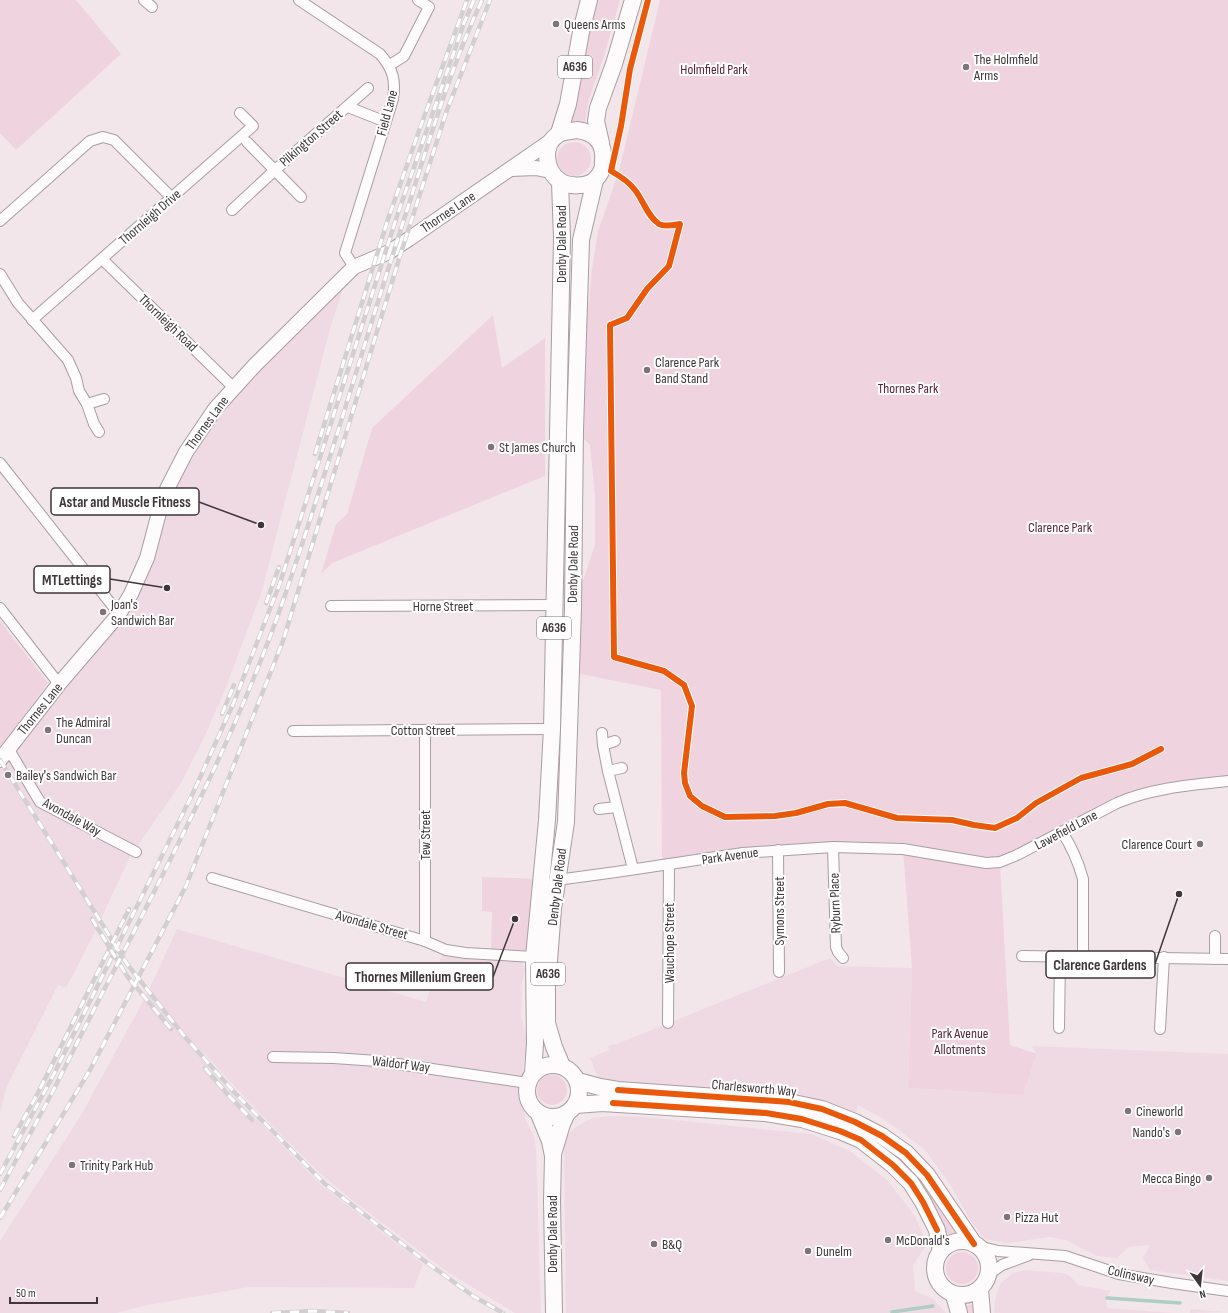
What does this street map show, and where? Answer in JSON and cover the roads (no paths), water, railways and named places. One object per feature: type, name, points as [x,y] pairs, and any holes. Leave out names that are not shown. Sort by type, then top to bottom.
[{"type":"main road","name":"A636","points":[[555,176],[547,150],[556,137],[568,104],[581,32],[589,0]]},
{"type":"main road","name":"A636","points":[[595,180],[603,169],[604,153],[596,121],[598,108],[614,64],[633,0]]},
{"type":"main road","points":[[556,137],[577,130],[595,136],[601,143]]},
{"type":"main road","points":[[555,176],[576,185],[586,184],[595,180]]},
{"type":"main road","name":"Denby Dale Road","points":[[531,1078],[535,1044],[534,957],[547,820],[552,729],[562,238],[555,176]]},
{"type":"main road","name":"Denby Dale Road","points":[[562,1066],[554,1047],[547,1023],[547,987],[557,880],[566,822],[573,608],[575,430],[581,240],[595,180]]},
{"type":"main road","points":[[531,1078],[548,1065],[562,1066]]},
{"type":"main road","name":"A636","points":[[562,1066],[571,1071],[578,1081],[580,1089],[579,1097],[572,1109]]},
{"type":"main road","name":"A636","points":[[531,1078],[527,1094],[528,1100],[531,1106],[539,1114]]},
{"type":"main road","name":"Charlesworth Way","points":[[578,1081],[618,1090],[789,1102],[822,1109],[854,1122],[882,1136],[906,1153],[927,1175],[976,1245]]},
{"type":"main road","name":"Charlesworth Way","points":[[572,1109],[602,1103],[766,1113],[802,1119],[840,1131],[861,1140],[892,1165],[911,1183],[923,1202],[937,1230],[941,1250]]},
{"type":"main road","points":[[539,1114],[554,1118],[561,1117],[572,1109]]},
{"type":"main road","name":"Denby Dale Road","points":[[553,1156],[562,1124],[572,1109]]},
{"type":"main road","name":"Denby Dale Road","points":[[539,1114],[550,1141],[553,1156],[552,1201],[554,1313]]},
{"type":"main road","points":[[965,1241],[976,1245],[986,1256],[989,1265],[989,1274],[986,1282],[973,1294],[964,1296],[954,1295],[942,1287],[935,1275],[935,1262],[941,1250],[956,1242],[965,1241]]},
{"type":"main road","points":[[980,1289],[982,1313]]},
{"type":"main road","points":[[954,1295],[959,1313]]},
{"type":"street","points":[[144,0],[152,7]]},
{"type":"street","points":[[299,0],[363,41],[380,54],[390,65],[404,56],[429,7],[418,0]]},
{"type":"street","name":"Field Lane","points":[[354,267],[346,253],[393,99],[395,87],[390,65]]},
{"type":"street","name":"Pilkington Street","points":[[232,210],[368,88]]},
{"type":"street","name":"Pilkington Street","points":[[348,107],[386,122]]},
{"type":"street","name":"Thornleigh Drive","points":[[32,320],[253,126],[240,113]]},
{"type":"street","points":[[0,222],[90,141],[103,137],[114,140],[172,198]]},
{"type":"street","name":"Thornes Lane","points":[[0,760],[59,684],[119,614],[131,594],[147,558],[160,509],[176,471],[186,452],[208,420],[234,387],[287,332],[354,267],[389,252],[556,137]]},
{"type":"street","points":[[247,142],[301,197]]},
{"type":"street","points":[[511,169],[536,168],[555,176]]},
{"type":"street","name":"Thornleigh Road","points":[[102,259],[234,387]]},
{"type":"street","points":[[0,274],[18,303],[68,360],[76,378],[79,391],[87,404],[94,424],[99,432]]},
{"type":"street","points":[[87,404],[104,399]]},
{"type":"street","points":[[0,463],[119,614]]},
{"type":"street","name":"Horne Street","points":[[331,606],[554,605]]},
{"type":"street","points":[[0,608],[59,684]]},
{"type":"street","name":"Cotton Street","points":[[293,731],[552,729]]},
{"type":"street","name":"Tew Street","points":[[425,730],[425,941]]},
{"type":"street","points":[[602,733],[603,745],[616,807],[633,869]]},
{"type":"street","points":[[603,745],[616,741]]},
{"type":"street","name":"Avondale Way","points":[[8,748],[40,802],[136,852]]},
{"type":"street","points":[[608,771],[622,768]]},
{"type":"street","name":"Lawefield Lane","points":[[903,849],[986,863],[1000,862],[1017,856],[1133,796],[1180,787],[1228,781]]},
{"type":"street","points":[[600,808],[616,807]]},
{"type":"street","points":[[1062,832],[1071,844],[1083,878],[1084,957]]},
{"type":"street","name":"Park Avenue","points":[[557,880],[743,853],[833,847],[903,849]]},
{"type":"street","name":"Ryburn Place","points":[[833,847],[836,947],[843,958]]},
{"type":"street","name":"Symons Street","points":[[778,850],[779,972]]},
{"type":"street","name":"Wauchope Street","points":[[668,1023],[669,864]]},
{"type":"street","name":"Avondale Street","points":[[212,878],[425,941],[446,950],[466,954],[534,957]]},
{"type":"street","points":[[1215,936],[1215,959]]},
{"type":"street","points":[[1022,956],[1228,959]]},
{"type":"street","points":[[1059,1028],[1060,957]]},
{"type":"street","points":[[1160,1028],[1164,958]]},
{"type":"street","name":"Waldorf Way","points":[[273,1057],[334,1058],[377,1061],[531,1078]]},
{"type":"street","name":"Colinsway","points":[[976,1245],[998,1251],[1065,1256],[1119,1274],[1228,1291]]},
{"type":"street","name":"Colinsway","points":[[989,1274],[1002,1265],[1035,1254]]},
{"type":"waterway","points":[[1107,1298],[1180,1303]]},
{"type":"waterway","points":[[892,1312],[933,1306]]},
{"type":"railway","points":[[315,454],[388,219],[467,0]]},
{"type":"railway","points":[[0,1174],[54,1074],[193,793],[234,702],[280,583],[397,216],[464,23],[474,0]]},
{"type":"railway","points":[[0,1190],[53,1091],[161,879],[215,767],[264,653],[317,499],[424,155],[460,51],[482,0]]},
{"type":"railway","points":[[0,1218],[90,1070],[186,886],[283,641],[399,259],[447,110],[490,0]]},
{"type":"railway","points":[[266,603],[279,567]]},
{"type":"railway","points":[[222,714],[234,685]]},
{"type":"railway","points":[[0,760],[127,964],[185,1037],[235,1093],[325,1184],[422,1259],[473,1296],[503,1313]]},
{"type":"railway","points":[[14,1136],[38,1093],[129,909]]},
{"type":"railway","points":[[92,919],[127,976],[171,1029]]},
{"type":"railway","points":[[205,1068],[252,1120]]},
{"type":"railway","points":[[272,1313],[314,1311],[348,1313]]},
{"type":"place","name":"Queens Arms","points":[[556,24]]},
{"type":"place","name":"The Holmfield Arms","points":[[966,67]]},
{"type":"place","name":"Clarence Park Band Stand","points":[[647,370]]},
{"type":"place","name":"St James Church","points":[[491,447]]},
{"type":"place","name":"Astar and Muscle Fitness","points":[[261,525]]},
{"type":"place","name":"MTLettings","points":[[167,588]]},
{"type":"place","name":"Joan's Sandwich Bar","points":[[103,612]]},
{"type":"place","name":"The Admiral Duncan","points":[[48,730]]},
{"type":"place","name":"Bailey's Sandwich Bar","points":[[8,775]]},
{"type":"place","name":"Clarence Court","points":[[1200,844]]},
{"type":"place","name":"Clarence Gardens","points":[[1179,894]]},
{"type":"place","name":"Thornes Millenium Green","points":[[515,919]]},
{"type":"place","name":"Cineworld","points":[[1128,1111]]},
{"type":"place","name":"Nando's","points":[[1178,1132]]},
{"type":"place","name":"Trinity Park Hub","points":[[72,1165]]},
{"type":"place","name":"Mecca Bingo","points":[[1209,1178]]},
{"type":"place","name":"Pizza Hut","points":[[1007,1217]]},
{"type":"place","name":"McDonald's","points":[[888,1240]]},
{"type":"place","name":"B&Q","points":[[654,1244]]},
{"type":"place","name":"Dunelm","points":[[808,1251]]},
{"type":"park label","name":"Holmfield Park","points":[[714,69]]},
{"type":"park label","name":"Thornes Park","points":[[908,388]]},
{"type":"park label","name":"Clarence Park","points":[[1060,527]]},
{"type":"park label","name":"Park Avenue Allotments","points":[[960,1042]]}]
